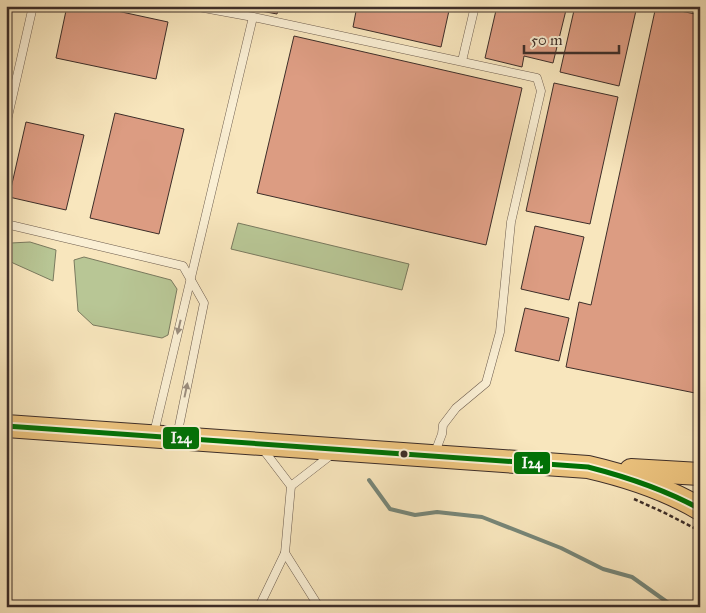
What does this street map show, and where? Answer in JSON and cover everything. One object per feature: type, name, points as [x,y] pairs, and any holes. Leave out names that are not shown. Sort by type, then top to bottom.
[{"type":"main road","points":[[6,426],[700,474]]},
{"type":"main road","points":[[588,467],[654,486],[700,509]]},
{"type":"lane","points":[[6,125],[33,6]]},
{"type":"lane","points":[[193,6],[253,17],[537,78],[541,91],[511,222],[500,332],[486,383],[456,408],[443,425],[434,457]]},
{"type":"lane","points":[[462,61],[475,6]]},
{"type":"lane","points":[[154,437],[253,17]]},
{"type":"lane","points":[[6,224],[182,266],[204,303],[177,438]]},
{"type":"lane","points":[[259,444],[291,486],[285,553],[261,606]]},
{"type":"lane","points":[[291,486],[337,450]]},
{"type":"lane","points":[[285,553],[319,607]]},
{"type":"path","points":[[629,498],[665,513],[700,531]]},
{"type":"green space","points":[[238,223],[409,264],[402,290],[231,249]]},
{"type":"green space","points":[[30,242],[56,250],[53,281],[13,263],[6,256],[6,245]]},
{"type":"green space","points":[[84,257],[171,280],[177,289],[168,335],[162,338],[93,325],[78,311],[74,260]]},
{"type":"building","points":[[67,6],[94,6],[168,22],[156,79],[56,58]]},
{"type":"building","points":[[262,6],[279,6],[277,14],[261,11]]},
{"type":"building","points":[[357,6],[450,6],[441,47],[353,27]]},
{"type":"building","points":[[497,6],[567,6],[553,63],[524,56],[522,67],[485,58]]},
{"type":"building","points":[[575,6],[637,6],[619,86],[560,72]]},
{"type":"building","points":[[656,6],[700,15],[700,394],[566,367],[579,302],[591,305]]},
{"type":"building","points":[[294,36],[522,88],[486,245],[257,193]]},
{"type":"building","points":[[554,83],[618,97],[590,224],[526,211]]},
{"type":"building","points":[[115,113],[184,129],[159,234],[90,218]]},
{"type":"building","points":[[26,122],[84,135],[66,210],[9,197]]},
{"type":"building","points":[[535,226],[584,237],[569,300],[521,289]]},
{"type":"building","points":[[525,308],[569,318],[559,361],[515,351]]},
{"type":"waterway","points":[[369,480],[390,509],[415,515],[437,512],[482,517],[561,548],[603,569],[632,577],[674,607]]},
{"type":"transit line","name":"I24","points":[[6,426],[588,467],[645,484],[673,495],[700,509]]}]
